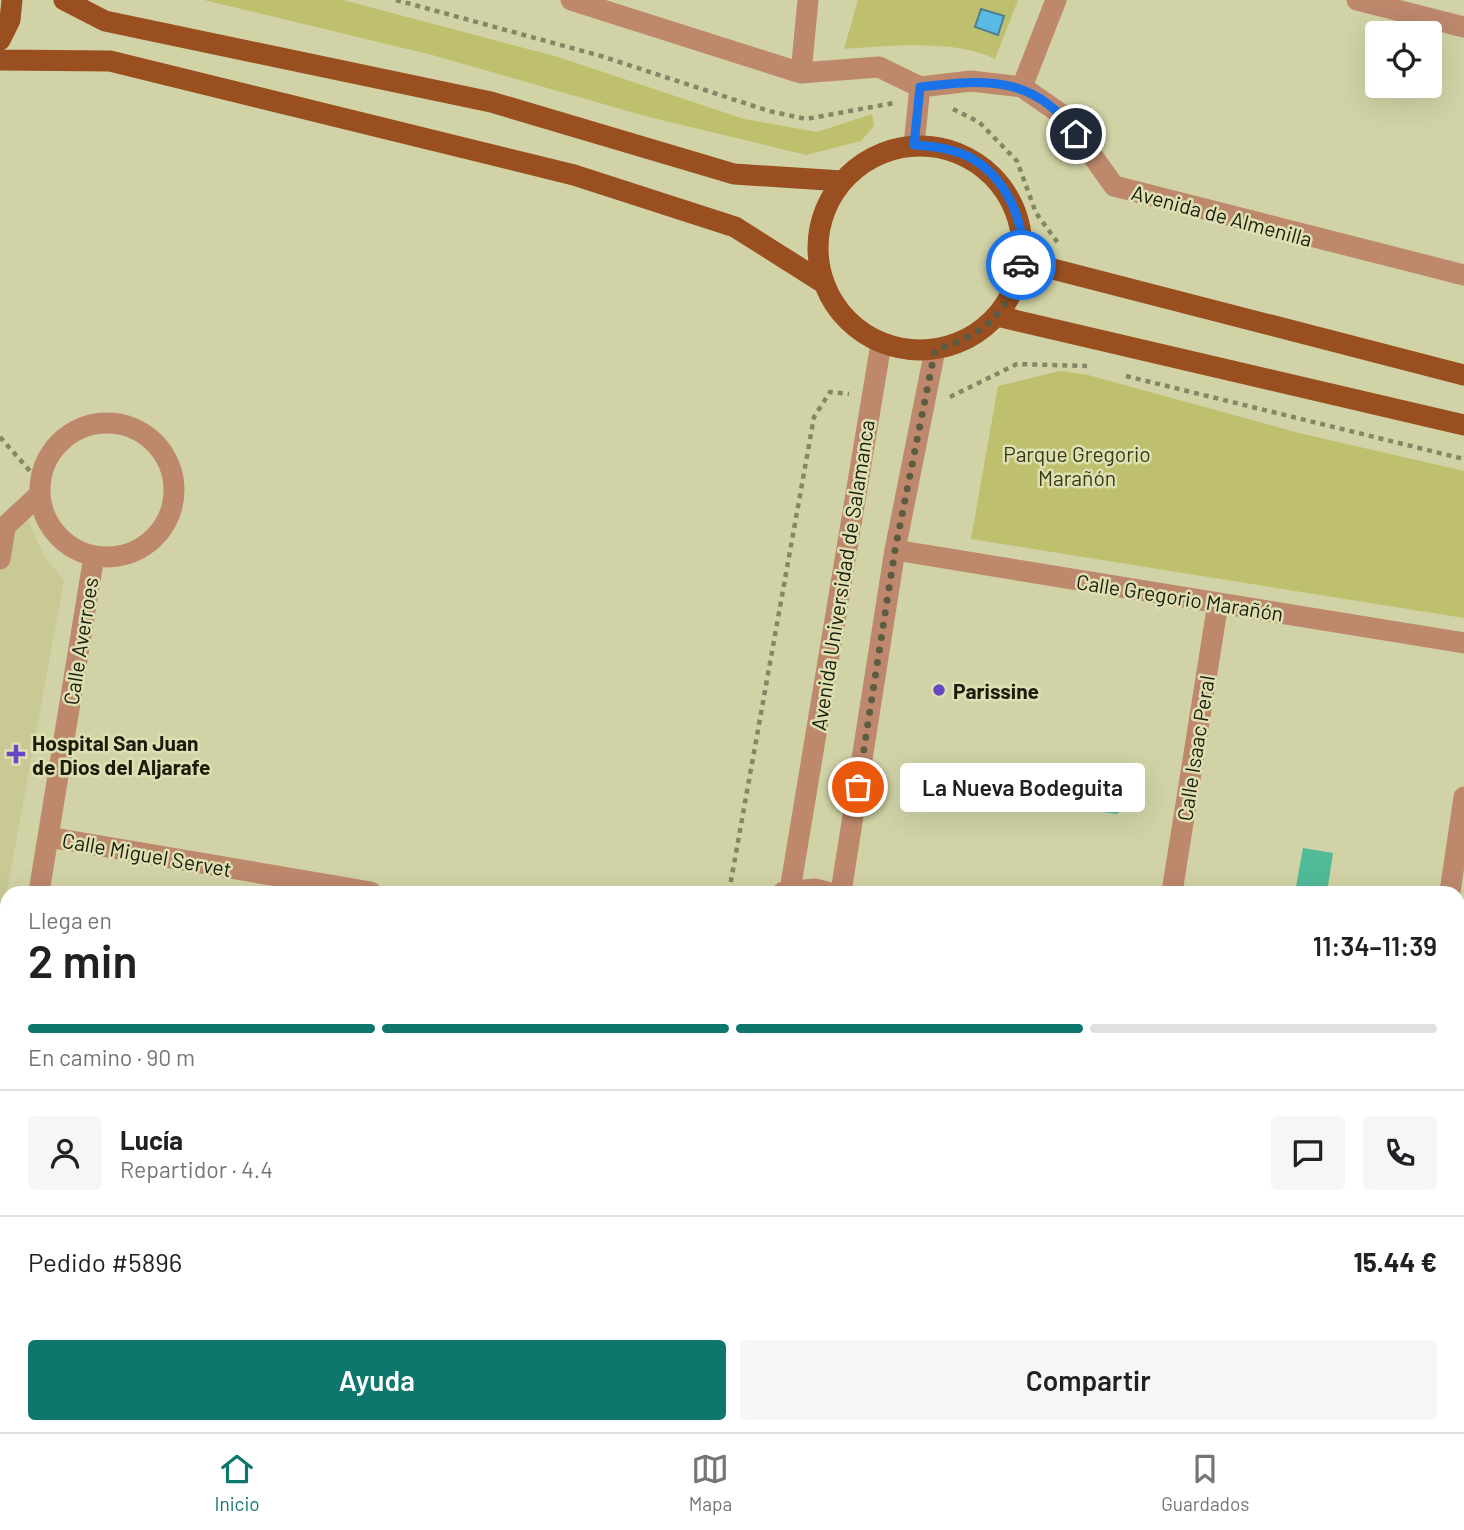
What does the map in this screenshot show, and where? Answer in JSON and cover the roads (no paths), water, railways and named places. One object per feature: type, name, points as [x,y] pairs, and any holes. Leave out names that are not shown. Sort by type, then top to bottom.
[{"type":"main road","points":[[0,40],[10,20],[12,0]]},
{"type":"main road","points":[[64,0],[106,21],[491,102],[734,174],[842,181]]},
{"type":"main road","points":[[0,61],[110,61],[574,175],[735,227],[822,282]]},
{"type":"main road","points":[[914,145],[942,147],[976,161],[1002,186],[1021,227],[1022,261],[1015,288],[997,316],[967,340],[935,350],[904,350],[881,344],[842,317],[822,282],[817,246],[822,214],[842,181],[877,154],[914,145]]},
{"type":"main road","points":[[1022,261],[1464,374]]},
{"type":"main road","points":[[997,316],[1464,425]]},
{"type":"street","points":[[571,0],[801,73],[878,67],[919,93],[971,80],[1022,87],[1056,0]]},
{"type":"street","points":[[801,73],[808,0]]},
{"type":"street","points":[[1357,0],[1464,27]]},
{"type":"street","name":"Avenida de Almenilla","points":[[1022,87],[1064,116],[1114,186],[1464,275]]},
{"type":"street","points":[[914,145],[919,93]]},
{"type":"street","name":"Avenida Universidad de Salamanca","points":[[788,886],[881,344]]},
{"type":"street","points":[[842,886],[895,550],[935,350]]},
{"type":"street","points":[[101,423],[124,425],[145,435],[162,451],[171,471],[174,494],[169,516],[157,536],[138,550],[117,557],[94,556],[73,548],[56,534],[44,515],[40,488],[47,461],[60,442],[79,429],[101,423]]},
{"type":"street","points":[[0,559],[2,529],[40,488]]},
{"type":"street","name":"Calle Gregorio Marañón","points":[[895,550],[1464,643]]},
{"type":"street","name":"Calle Averroes","points":[[40,886],[94,556]]},
{"type":"street","name":"Calle Isaac Peral","points":[[1173,886],[1218,603]]},
{"type":"street","points":[[1452,886],[1460,853],[1464,797]]},
{"type":"street","name":"Calle Miguel Servet","points":[[48,837],[336,886]]},
{"type":"place","name":"Parissine","points":[[939,690]]},
{"type":"place","name":"Hospital San Juan de Dios del Aljarafe","points":[[16,754]]},
{"type":"place","name":"La Nueva Bodeguita","points":[[858,787]]},
{"type":"park label","name":"Parque Gregorio Marañón","points":[[1077,465]]}]
